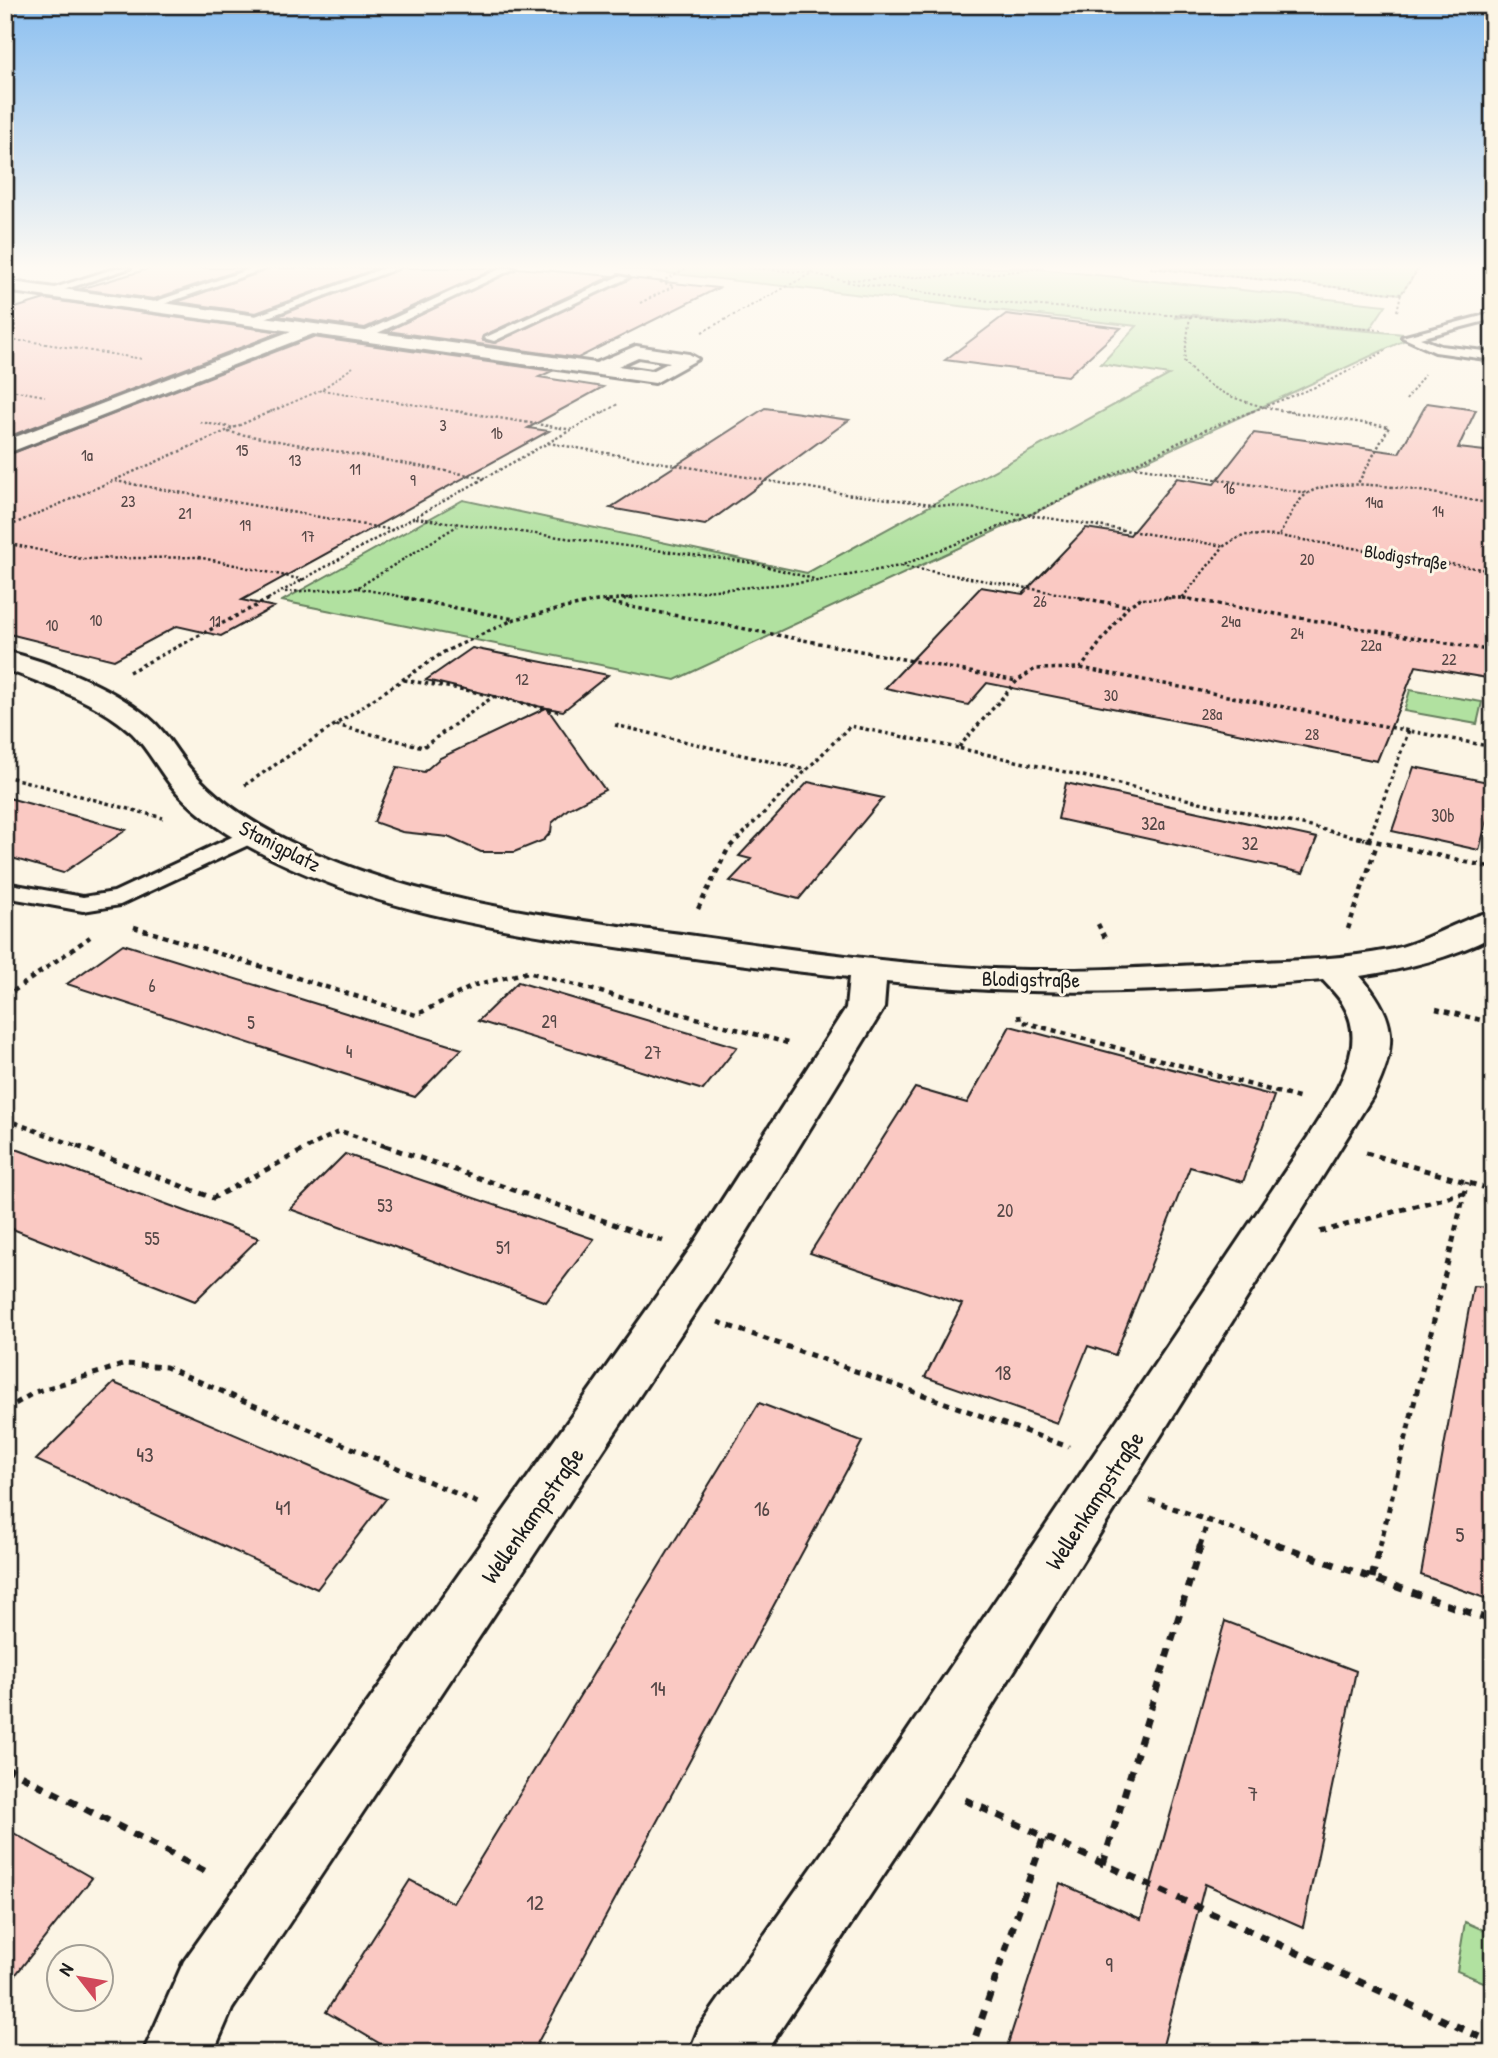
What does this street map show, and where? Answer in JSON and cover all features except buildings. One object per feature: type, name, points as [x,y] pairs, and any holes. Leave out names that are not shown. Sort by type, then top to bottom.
[{"type":"street","points":[[5,448],[222,364]]},
{"type":"street","points":[[563,364],[655,377],[679,364]]},
{"type":"street","points":[[598,369],[608,364]]},
{"type":"street","name":"Stanigplatz","points":[[5,659],[87,692],[124,712],[143,727],[183,780],[227,818],[305,861],[376,888],[435,904],[564,927]]},
{"type":"street","name":"Blodigstraße","points":[[564,927],[867,969],[966,978],[1127,980],[1333,969],[1443,946],[1493,922]]},
{"type":"street","name":"Wellenkampstraße","points":[[177,2053],[208,1985],[709,1256],[865,1008],[867,969]]},
{"type":"street","name":"Wellenkampstraße","points":[[724,2053],[914,1775],[1111,1474],[1258,1248],[1364,1075],[1373,1038],[1365,1009],[1333,969]]},
{"type":"lane","points":[[5,890],[83,904],[120,898],[227,818]]},
{"type":"path","points":[[5,528],[321,390],[358,364]]},
{"type":"path","points":[[1186,364],[1197,378],[1239,399],[1263,406],[1389,427],[1357,485]]},
{"type":"path","points":[[5,776],[176,822],[227,818],[247,784],[444,652],[515,619],[597,601],[817,580],[900,566],[1029,514],[1207,429],[1328,382],[1361,364]]},
{"type":"path","points":[[87,692],[281,592],[415,518],[654,383],[655,377]]},
{"type":"path","points":[[321,390],[573,430]]},
{"type":"path","points":[[200,422],[236,428]]},
{"type":"path","points":[[227,432],[486,478]]},
{"type":"path","points":[[548,443],[845,494],[1029,514],[1224,546],[1182,598]]},
{"type":"path","points":[[1133,466],[1307,493]]},
{"type":"path","points":[[115,481],[393,530]]},
{"type":"path","points":[[1279,536],[1307,493],[1322,486],[1357,485],[1493,504]]},
{"type":"path","points":[[415,518],[529,538],[637,545],[740,562],[817,580]]},
{"type":"path","points":[[357,588],[457,526]]},
{"type":"path","name":"Blodigstraße","points":[[1224,546],[1243,535],[1279,536],[1493,571]]},
{"type":"path","points":[[5,543],[82,559],[198,557],[303,580]]},
{"type":"path","points":[[900,566],[1128,606]]},
{"type":"path","points":[[281,592],[357,588],[515,619]]},
{"type":"path","points":[[1081,668],[1128,606],[1142,597],[1182,598],[1493,651]]},
{"type":"path","points":[[597,601],[1017,681]]},
{"type":"path","points":[[961,747],[1017,681],[1035,669],[1081,668],[1493,747]]},
{"type":"path","points":[[403,680],[494,696],[561,712]]},
{"type":"path","points":[[335,725],[423,747],[494,696]]},
{"type":"path","points":[[615,724],[806,769]]},
{"type":"path","points":[[680,945],[728,849],[850,726],[961,747],[1377,844],[1493,868]]},
{"type":"path","points":[[1368,841],[1409,730]]},
{"type":"path","points":[[1333,969],[1377,844]]},
{"type":"path","points":[[127,925],[416,1015],[475,985],[528,972],[834,1056]]},
{"type":"path","points":[[5,986],[16,990]]},
{"type":"path","points":[[1436,1009],[1493,1023]]},
{"type":"path","points":[[1020,1021],[1335,1126],[1467,1182],[1493,1190]]},
{"type":"path","points":[[5,1119],[213,1198],[340,1132],[709,1256]]},
{"type":"path","points":[[1371,1578],[1467,1182]]},
{"type":"path","points":[[1258,1248],[1464,1193]]},
{"type":"path","points":[[674,1307],[1111,1474],[1208,1520],[1493,1621]]},
{"type":"path","points":[[5,1410],[35,1392],[126,1364],[166,1367],[526,1525]]},
{"type":"path","points":[[1103,1864],[1208,1520]]},
{"type":"path","points":[[5,1767],[264,1902]]},
{"type":"path","points":[[914,1775],[1493,2043]]},
{"type":"path","points":[[970,2053],[1044,1836]]},
{"type":"green space","points":[[1101,364],[1354,364],[675,680],[282,601],[463,500],[807,573],[1169,375]]},
{"type":"green space","points":[[1410,690],[1482,702],[1477,724],[1404,711]]},
{"type":"green space","points":[[1465,1922],[1493,1934],[1493,1986],[1457,1971]]}]
